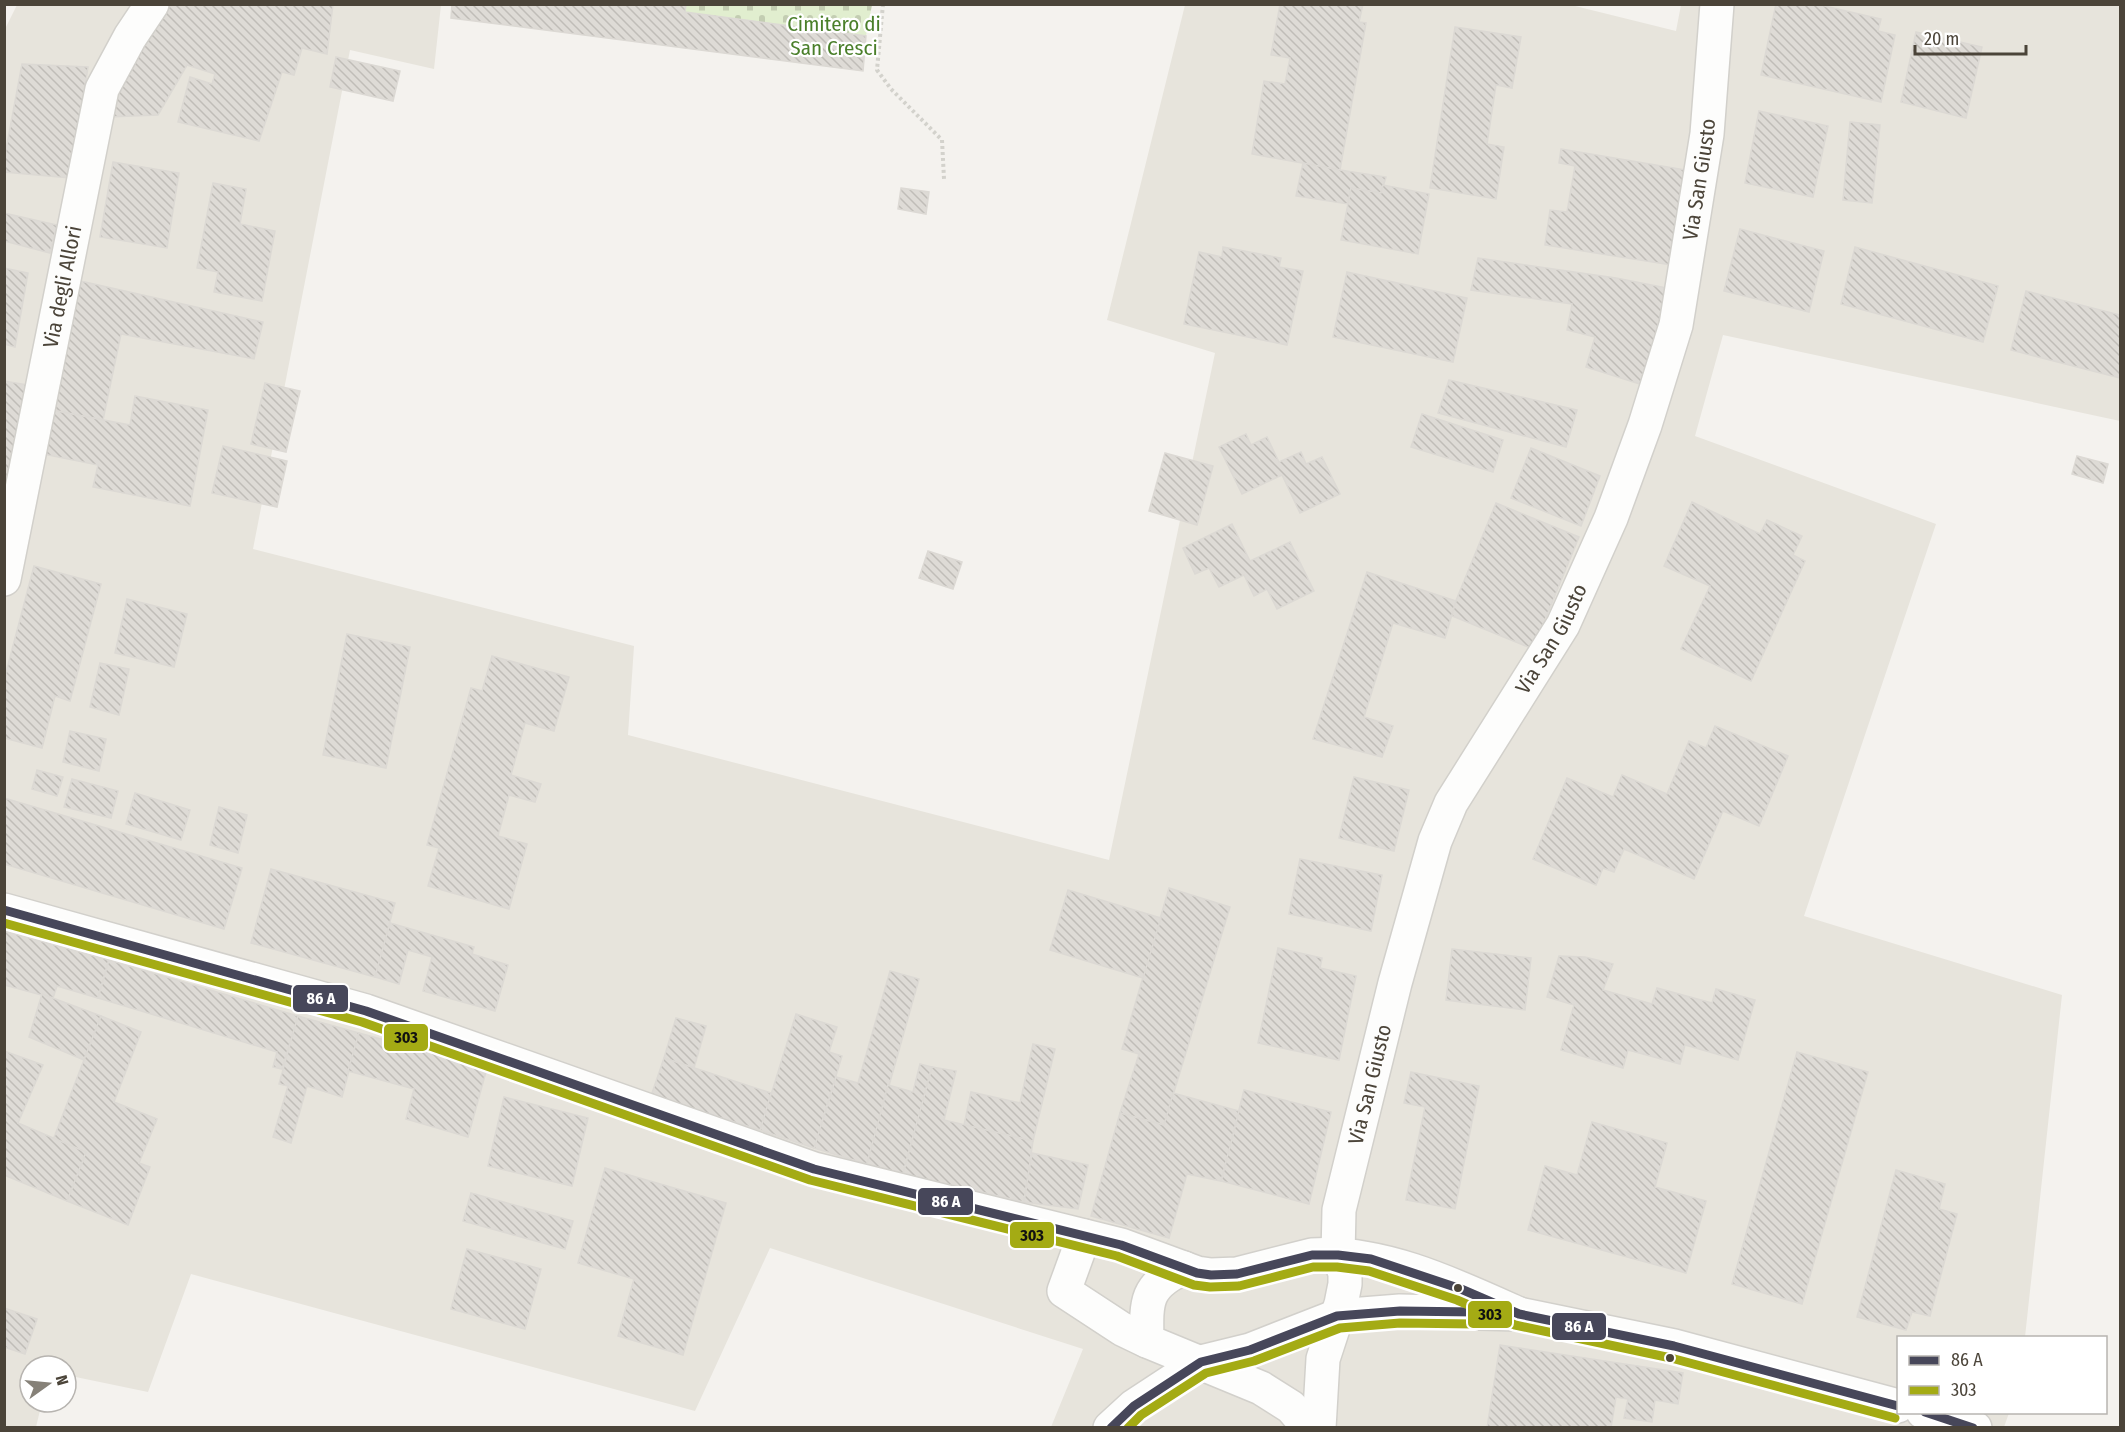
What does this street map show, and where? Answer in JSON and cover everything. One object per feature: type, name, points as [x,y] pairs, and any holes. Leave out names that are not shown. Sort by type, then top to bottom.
[{"type":"street","name":"Via degli Allori","points":[[5,573],[102,89],[130,37],[152,4]]},
{"type":"street","name":"Via San Giusto","points":[[1319,1428],[1323,1359],[1344,1294],[1345,1273],[1338,1255],[1339,1218],[1344,1190],[1395,983],[1435,841],[1451,803],[1563,625],[1611,518],[1645,424],[1676,325],[1707,134],[1717,4]]},
{"type":"street","points":[[4,910],[366,1011],[814,1169],[1121,1245],[1184,1268],[1211,1275],[1227,1276],[1305,1256],[1338,1255],[1386,1263],[1461,1289],[1519,1314]]},
{"type":"street","points":[[1084,1236],[1064,1291],[1122,1329],[1261,1388],[1279,1398],[1298,1413],[1308,1428]]},
{"type":"street","points":[[1147,1341],[1147,1307],[1152,1292],[1160,1281],[1184,1268]]},
{"type":"street","points":[[1110,1428],[1120,1416],[1201,1362],[1250,1350],[1337,1316],[1383,1312],[1519,1314],[1674,1346],[1897,1405]]},
{"type":"street","points":[[1926,1414],[1975,1428]]},
{"type":"path","points":[[883,4],[878,70],[891,89],[942,140],[944,178]]},
{"type":"shaded area","points":[[1567,4],[1676,31],[1681,5],[2120,5],[2120,421],[1723,335],[1695,436],[1936,524],[1804,916],[2062,995],[2025,1336],[1897,1336],[1897,1414],[2009,1414],[2004,1427],[1051,1427],[1083,1349],[770,1248],[695,1411],[191,1274],[148,1392],[78,1377],[78,1354],[18,1354],[18,1414],[39,1414],[36,1427],[5,1427],[4,31],[17,5],[441,5],[434,69],[350,50],[253,549],[634,646],[628,735],[1109,860],[1215,353],[1107,320],[1185,5]]},
{"type":"green space","name":"Cimitero di San Cresci","points":[[452,4],[872,5],[863,71],[451,18]]},
{"type":"building","points":[[171,4],[333,4],[327,54],[302,48],[294,75],[282,72],[259,141],[178,122],[190,77],[212,84],[215,74],[187,65],[158,115],[108,117],[113,87]]},
{"type":"building","name":"Cimitero di San Cresci","points":[[452,4],[686,4],[685,12],[866,36],[863,71],[451,18]]},
{"type":"building","points":[[1280,4],[1363,4],[1359,22],[1366,23],[1340,170],[1252,154],[1264,81],[1285,84],[1290,58],[1271,55]]},
{"type":"building","points":[[1776,4],[1816,4],[1881,19],[1878,31],[1895,35],[1881,102],[1761,75]]},
{"type":"building","points":[[1455,27],[1521,37],[1512,88],[1496,85],[1487,144],[1504,147],[1496,199],[1430,188]]},
{"type":"building","points":[[1916,32],[1982,47],[1966,118],[1901,102]]},
{"type":"building","points":[[336,57],[400,71],[393,101],[330,87]]},
{"type":"building","points":[[22,64],[88,67],[70,178],[4,172],[4,160]]},
{"type":"building","points":[[1759,111],[1828,126],[1813,197],[1745,183]]},
{"type":"building","points":[[1850,122],[1880,125],[1872,203],[1843,200]]},
{"type":"building","points":[[1561,149],[1686,170],[1671,265],[1545,245],[1550,210],[1567,212],[1575,166],[1559,163]]},
{"type":"building","points":[[113,162],[179,173],[167,248],[100,237]]},
{"type":"building","points":[[1303,163],[1386,177],[1381,193],[1351,188],[1348,204],[1296,196]]},
{"type":"building","points":[[213,183],[246,189],[240,224],[275,231],[262,301],[214,292],[218,272],[197,268]]},
{"type":"building","points":[[1383,185],[1429,194],[1418,254],[1341,240],[1351,188],[1381,193]]},
{"type":"building","points":[[901,188],[929,192],[926,214],[898,209]]},
{"type":"building","points":[[4,213],[57,225],[50,253],[4,241]]},
{"type":"building","points":[[1740,229],[1824,251],[1809,312],[1724,291]]},
{"type":"building","points":[[1223,247],[1281,258],[1279,267],[1303,271],[1287,345],[1184,324],[1199,252],[1222,257]]},
{"type":"building","points":[[1855,247],[1998,286],[1983,342],[1841,304]]},
{"type":"building","points":[[1478,258],[1616,278],[1667,288],[1643,385],[1586,367],[1595,337],[1567,330],[1572,304],[1471,290]]},
{"type":"building","points":[[4,268],[28,273],[15,347],[4,344]]},
{"type":"building","points":[[1347,272],[1467,298],[1453,362],[1333,337]]},
{"type":"building","points":[[76,280],[263,322],[254,359],[121,334],[103,420],[46,409]]},
{"type":"building","points":[[2026,291],[2120,315],[2120,378],[2011,350]]},
{"type":"building","points":[[1449,380],[1577,410],[1566,447],[1438,413]]},
{"type":"building","points":[[4,381],[28,385],[16,479],[4,478]]},
{"type":"building","points":[[265,383],[300,391],[286,452],[251,444]]},
{"type":"building","points":[[135,396],[208,410],[190,506],[93,487],[98,465],[38,453],[46,409],[130,425]]},
{"type":"building","points":[[1422,414],[1503,440],[1493,472],[1411,447]]},
{"type":"building","points":[[1246,434],[1251,445],[1267,437],[1279,462],[1301,452],[1306,464],[1322,457],[1340,494],[1300,513],[1282,475],[1242,494],[1219,447]]},
{"type":"building","points":[[223,446],[287,461],[277,507],[212,493]]},
{"type":"building","points":[[1531,448],[1600,476],[1581,526],[1511,498]]},
{"type":"building","points":[[1165,453],[1213,466],[1197,525],[1149,511]]},
{"type":"building","points":[[2077,456],[2108,464],[2103,483],[2072,474]]},
{"type":"building","points":[[1692,502],[1760,534],[1767,520],[1802,536],[1793,555],[1805,561],[1751,681],[1681,649],[1710,586],[1664,566]]},
{"type":"building","points":[[1496,503],[1579,537],[1533,649],[1450,615]]},
{"type":"building","points":[[1232,524],[1250,561],[1290,542],[1314,591],[1277,609],[1267,589],[1254,596],[1244,575],[1219,587],[1209,568],[1195,574],[1183,548]]},
{"type":"building","points":[[928,551],[962,562],[953,589],[919,578]]},
{"type":"building","points":[[34,566],[101,584],[70,701],[55,696],[42,748],[4,738],[4,680]]},
{"type":"building","points":[[1367,572],[1456,601],[1445,638],[1393,623],[1364,717],[1393,726],[1382,757],[1313,739]]},
{"type":"building","points":[[127,599],[187,614],[174,667],[115,653]]},
{"type":"building","points":[[347,634],[410,647],[386,768],[323,755]]},
{"type":"building","points":[[492,656],[569,677],[554,731],[525,723],[511,775],[541,784],[535,802],[509,795],[498,836],[527,844],[509,909],[428,886],[439,848],[427,845],[471,688],[482,691]]},
{"type":"building","points":[[100,663],[129,669],[119,715],[90,707]]},
{"type":"building","points":[[1715,726],[1788,756],[1759,826],[1723,811],[1694,879],[1624,849],[1614,872],[1603,868],[1596,885],[1533,859],[1567,778],[1613,797],[1622,775],[1667,794],[1689,741],[1706,748]]},
{"type":"building","points":[[70,731],[106,739],[99,771],[63,762]]},
{"type":"building","points":[[37,770],[63,777],[57,796],[32,789]]},
{"type":"building","points":[[1354,777],[1409,790],[1394,851],[1339,838]]},
{"type":"building","points":[[72,779],[118,791],[111,818],[64,807]]},
{"type":"building","points":[[135,793],[190,810],[181,840],[126,824]]},
{"type":"building","points":[[4,798],[242,868],[224,929],[4,864]]},
{"type":"building","points":[[219,807],[247,815],[238,853],[210,845]]},
{"type":"building","points":[[1300,859],[1382,875],[1371,931],[1289,914]]},
{"type":"building","points":[[271,869],[395,903],[375,977],[251,943]]},
{"type":"building","points":[[1169,888],[1230,907],[1164,1125],[1120,1113],[1139,1054],[1122,1049]]},
{"type":"building","points":[[1068,890],[1161,918],[1143,978],[1050,950]]},
{"type":"building","points":[[390,923],[474,947],[472,954],[508,965],[495,1011],[423,991],[432,957],[408,950],[399,984],[375,977]]},
{"type":"building","points":[[4,931],[109,960],[98,998],[57,986],[53,998],[4,985]]},
{"type":"building","points":[[1278,948],[1322,958],[1320,968],[1356,976],[1339,1060],[1258,1043]]},
{"type":"building","points":[[1452,949],[1531,958],[1525,1010],[1446,1000]]},
{"type":"building","points":[[1559,956],[1585,957],[1613,964],[1603,990],[1652,1004],[1657,988],[1712,1003],[1716,989],[1755,1000],[1738,1060],[1685,1045],[1680,1064],[1628,1050],[1623,1068],[1561,1050],[1574,1005],[1547,997]]},
{"type":"building","points":[[109,960],[298,1016],[282,1069],[273,1067],[277,1052],[98,998]]},
{"type":"building","points":[[890,971],[919,979],[867,1164],[814,1148],[836,1077],[858,1083]]},
{"type":"building","points":[[42,994],[101,1016],[84,1060],[29,1037]]},
{"type":"building","points":[[796,1014],[837,1027],[829,1052],[842,1056],[814,1148],[760,1130]]},
{"type":"building","points":[[101,1016],[141,1032],[114,1102],[157,1119],[139,1163],[150,1167],[128,1225],[67,1201],[86,1152],[53,1140]]},
{"type":"building","points":[[298,1016],[359,1033],[342,1097],[307,1086],[291,1143],[273,1137],[288,1086],[279,1084]]},
{"type":"building","points":[[676,1018],[706,1026],[694,1068],[664,1058]]},
{"type":"building","points":[[359,1033],[487,1068],[468,1137],[406,1119],[414,1089],[348,1071]]},
{"type":"building","points":[[1033,1044],[1055,1049],[1033,1141],[964,1125],[971,1092],[1020,1103]]},
{"type":"building","points":[[4,1051],[43,1065],[18,1123],[86,1152],[67,1201],[4,1175]]},
{"type":"building","points":[[1797,1052],[1868,1072],[1802,1304],[1732,1284]]},
{"type":"building","points":[[664,1058],[771,1093],[760,1130],[651,1096]]},
{"type":"building","points":[[920,1064],[932,1067],[903,1174],[867,1164],[888,1085],[913,1092]]},
{"type":"building","points":[[932,1067],[956,1071],[944,1120],[1033,1141],[1024,1202],[903,1174]]},
{"type":"building","points":[[1411,1072],[1479,1086],[1455,1209],[1406,1200],[1425,1107],[1404,1103]]},
{"type":"building","points":[[1244,1090],[1331,1112],[1309,1204],[1221,1181]]},
{"type":"building","points":[[1173,1093],[1239,1111],[1221,1181],[1187,1174],[1169,1238],[1091,1216],[1120,1113],[1164,1125]]},
{"type":"building","points":[[504,1097],[588,1118],[572,1186],[488,1166]]},
{"type":"building","points":[[1592,1122],[1667,1143],[1655,1187],[1706,1201],[1686,1273],[1528,1230],[1545,1166],[1577,1175]]},
{"type":"building","points":[[1032,1153],[1088,1165],[1078,1209],[1024,1202]]},
{"type":"building","points":[[605,1168],[726,1203],[683,1355],[618,1336],[634,1279],[578,1263]]},
{"type":"building","points":[[1896,1170],[1945,1184],[1939,1209],[1957,1214],[1930,1316],[1912,1312],[1906,1330],[1857,1317]]},
{"type":"building","points":[[471,1193],[573,1221],[565,1249],[463,1221]]},
{"type":"building","points":[[467,1249],[541,1269],[525,1329],[451,1309]]},
{"type":"building","points":[[4,1308],[37,1319],[25,1354],[4,1347]]},
{"type":"building","points":[[1500,1345],[1683,1373],[1678,1404],[1655,1400],[1652,1422],[1624,1418],[1628,1399],[1616,1397],[1611,1428],[1487,1428]]},
{"type":"transit line","points":[[4,910],[366,1011],[814,1169],[1121,1245],[1197,1273],[1237,1274],[1312,1255],[1371,1259],[1461,1289],[1519,1314],[1674,1346],[1897,1406]]},
{"type":"transit line","name":"303","points":[[4,923],[362,1022],[810,1180],[1117,1256],[1194,1285],[1239,1286],[1313,1267],[1369,1271],[1457,1300],[1515,1325],[1671,1358],[1895,1418]]},
{"type":"transit line","points":[[1111,1428],[1134,1406],[1201,1362],[1250,1350],[1337,1316],[1400,1311],[1475,1312]]},
{"type":"transit line","name":"303","points":[[1128,1428],[1141,1415],[1206,1373],[1254,1361],[1340,1328],[1400,1323],[1475,1324]]},
{"type":"transit line","points":[[1931,1414],[1973,1428]]}]
